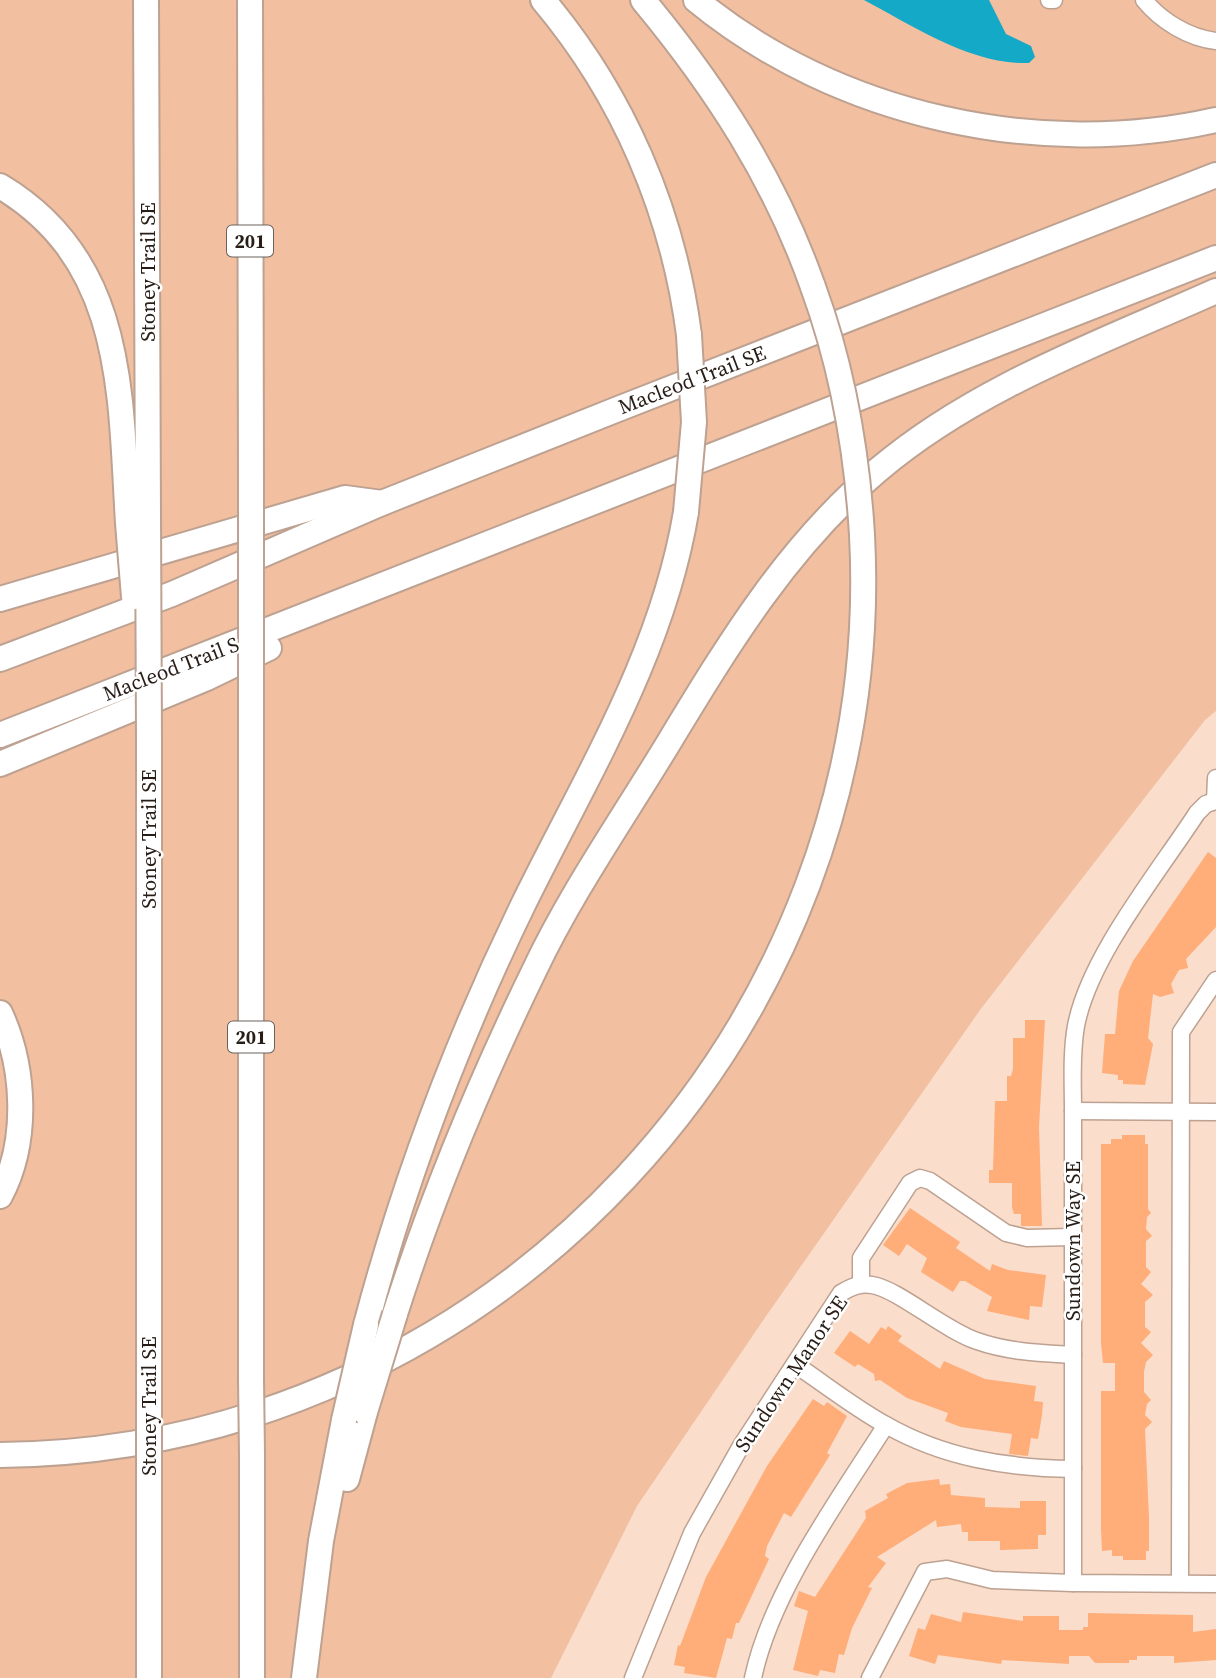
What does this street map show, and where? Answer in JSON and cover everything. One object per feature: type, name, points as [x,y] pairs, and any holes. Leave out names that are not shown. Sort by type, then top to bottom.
[{"type":"highway","name":"Stoney Trail SE","points":[[146,0],[138,519],[149,694],[149,1678]]},
{"type":"highway","name":"201","points":[[250,0],[252,1678]]},
{"type":"highway","points":[[304,1678],[306,1650],[354,1416],[366,1325],[405,1194],[462,1040],[513,925],[621,713],[651,643],[673,573],[686,512],[694,406],[689,335],[671,242],[644,163],[594,68],[543,0]]},
{"type":"highway","points":[[0,1455],[79,1451],[146,1441],[276,1408],[320,1391],[461,1317],[523,1274],[590,1217],[698,1092],[730,1044],[778,956],[806,890],[849,740],[862,643],[862,535],[857,475],[843,391],[813,287],[783,210],[746,141],[695,63],[643,0]]},
{"type":"highway","points":[[696,0],[713,14],[804,69],[886,103],[941,118],[985,127],[1090,135],[1134,133],[1216,120]]},
{"type":"highway","name":"Macleod Trail SE","points":[[0,659],[172,593],[382,503],[1216,175]]},
{"type":"highway","points":[[0,186],[27,202],[57,232],[96,294],[114,347],[138,519]]},
{"type":"highway","points":[[0,764],[219,672],[290,638],[342,602],[1216,258]]},
{"type":"highway","points":[[354,1416],[395,1314],[454,1147],[534,969],[685,716],[754,607],[787,563],[827,516],[880,469],[947,418],[1068,356],[1216,290]]},
{"type":"highway","points":[[0,600],[345,498],[382,503]]},
{"type":"highway","name":"Macleod Trail S","points":[[0,735],[342,602]]},
{"type":"highway","points":[[0,1013],[20,1085],[20,1122],[0,1196]]},
{"type":"street","points":[[1144,0],[1154,12],[1175,26],[1202,40],[1216,41]]},
{"type":"street","points":[[1216,778],[1216,801]]},
{"type":"street","name":"Sundown Way SE","points":[[1073,1583],[1074,1043],[1089,985],[1109,947],[1197,813],[1206,804],[1216,801]]},
{"type":"street","points":[[1180,1583],[1181,1032],[1216,980]]},
{"type":"street","points":[[1073,1111],[1216,1112]]},
{"type":"street","points":[[861,1284],[861,1258],[910,1182],[919,1178],[930,1181],[1006,1233],[1027,1238],[1073,1237]]},
{"type":"street","name":"Sundown Manor SE","points":[[633,1678],[692,1534],[741,1446],[841,1293],[861,1284],[882,1287],[951,1331],[977,1341],[1030,1353],[1073,1355]]},
{"type":"street","points":[[796,1365],[886,1425],[948,1453],[989,1463],[1073,1469]]},
{"type":"street","points":[[753,1678],[769,1630],[804,1557],[886,1425]]},
{"type":"street","points":[[870,1678],[925,1572],[947,1569],[992,1580],[1216,1584]]},
{"type":"shaded area","points":[[0,0],[1216,0],[1216,711],[1205,720],[980,1010],[764,1319],[637,1506],[551,1678],[0,1678]]},
{"type":"water","points":[[864,0],[989,0],[1006,34],[1031,46],[1035,57],[1029,63],[1007,62],[964,51],[922,32]]},
{"type":"building","points":[[1208,852],[1216,858],[1216,927],[1186,959],[1188,968],[1179,970],[1171,984],[1174,993],[1160,997],[1153,994],[1148,1038],[1153,1044],[1145,1085],[1123,1084],[1123,1080],[1118,1080],[1118,1075],[1102,1073],[1105,1034],[1115,1034],[1119,991],[1133,961]]},
{"type":"building","points":[[1025,1020],[1045,1020],[1039,1127],[1042,1226],[1021,1226],[1021,1214],[1014,1214],[1012,1207],[1012,1183],[989,1183],[989,1170],[993,1170],[995,1101],[1007,1101],[1007,1076],[1011,1076],[1013,1069],[1013,1038],[1025,1038]]},
{"type":"building","points":[[1122,1135],[1145,1135],[1145,1144],[1148,1144],[1148,1209],[1151,1213],[1147,1217],[1146,1229],[1152,1236],[1146,1241],[1146,1267],[1151,1272],[1141,1284],[1153,1295],[1145,1302],[1145,1327],[1151,1332],[1141,1343],[1153,1355],[1146,1362],[1144,1372],[1144,1392],[1151,1400],[1147,1404],[1145,1415],[1152,1422],[1145,1429],[1149,1518],[1149,1551],[1146,1551],[1146,1560],[1123,1560],[1123,1556],[1112,1556],[1112,1550],[1102,1551],[1101,1391],[1115,1391],[1115,1363],[1103,1363],[1101,1343],[1101,1144],[1111,1144],[1111,1139],[1122,1139]]},
{"type":"building","points":[[910,1208],[960,1242],[956,1248],[990,1271],[992,1264],[1008,1270],[1046,1275],[1042,1307],[1030,1306],[1029,1320],[987,1311],[992,1297],[965,1281],[960,1281],[953,1292],[921,1272],[927,1258],[907,1244],[899,1256],[883,1245]]},
{"type":"building","points":[[888,1326],[902,1336],[898,1341],[940,1369],[944,1361],[985,1379],[1036,1386],[1034,1401],[1043,1402],[1042,1415],[1038,1439],[1031,1438],[1028,1456],[1009,1454],[1012,1434],[961,1427],[945,1421],[948,1413],[907,1398],[880,1380],[875,1381],[874,1374],[858,1364],[855,1367],[834,1353],[850,1331],[869,1344],[881,1327],[886,1330]]},
{"type":"building","points":[[813,1399],[824,1406],[827,1402],[847,1416],[827,1453],[830,1455],[791,1517],[784,1513],[767,1546],[765,1556],[769,1559],[739,1623],[736,1623],[732,1639],[727,1638],[716,1678],[684,1673],[685,1667],[674,1665],[678,1645],[680,1646],[706,1577],[767,1466]]},
{"type":"building","points":[[939,1479],[940,1485],[950,1484],[951,1495],[985,1498],[985,1507],[1020,1508],[1020,1501],[1046,1501],[1046,1535],[1038,1535],[1038,1549],[1000,1550],[1000,1541],[968,1541],[968,1532],[962,1532],[961,1524],[937,1527],[936,1520],[877,1557],[886,1563],[868,1587],[872,1588],[852,1628],[844,1655],[839,1654],[835,1673],[820,1670],[818,1676],[793,1670],[808,1611],[794,1606],[799,1591],[815,1597],[866,1518],[865,1511],[888,1498],[886,1494],[907,1483]]},
{"type":"building","points":[[963,1612],[1023,1621],[1023,1616],[1059,1616],[1059,1630],[1083,1630],[1083,1627],[1088,1627],[1088,1613],[1193,1615],[1193,1632],[1216,1629],[1216,1660],[1174,1663],[1174,1656],[1137,1656],[1137,1660],[1129,1660],[1129,1663],[1095,1663],[1089,1656],[1069,1656],[1069,1664],[1002,1660],[1001,1664],[938,1655],[935,1664],[909,1656],[918,1628],[925,1630],[931,1614],[961,1622]]}]
